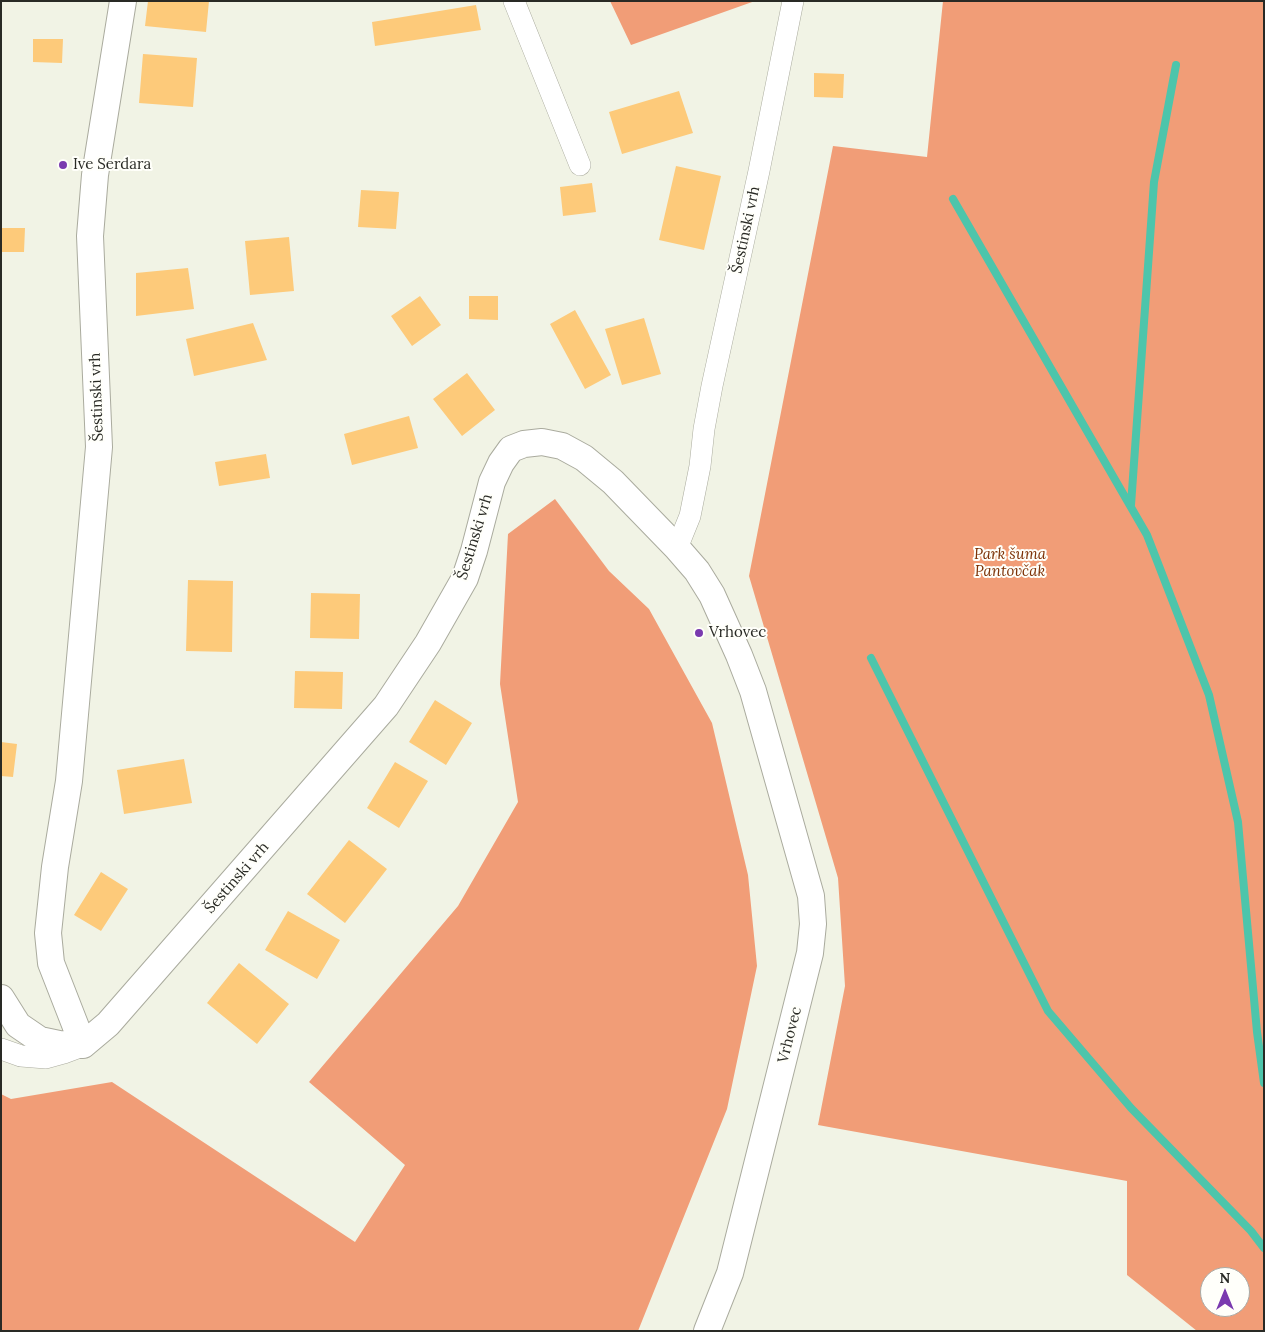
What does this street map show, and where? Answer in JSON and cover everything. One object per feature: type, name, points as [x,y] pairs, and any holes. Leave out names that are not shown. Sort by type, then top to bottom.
[{"type":"street","name":"Šestinski vrh","points":[[123,1],[95,175],[91,218],[90,266],[98,396],[99,447],[69,781],[55,867],[48,933],[51,963],[83,1045],[108,1024],[386,706],[428,643],[464,578],[474,551],[492,482],[501,463],[511,449],[524,444],[542,442],[562,446],[584,458],[613,482],[677,548],[690,516],[700,466],[704,428],[712,386],[759,171],[793,1]]},
{"type":"street","points":[[514,1],[580,165]]},
{"type":"street","name":"Vrhovec","points":[[677,548],[697,571],[712,595],[736,646],[753,691],[811,896],[813,924],[810,953],[730,1273],[707,1331]]},
{"type":"street","points":[[1,998],[18,1025],[40,1040],[58,1044],[83,1045]]},
{"type":"street","points":[[1,1049],[21,1056],[46,1058],[83,1045]]},
{"type":"green space","points":[[610,1],[755,1],[631,45]]},
{"type":"green space","name":"Park šuma Pantovčak","points":[[943,1],[1264,1],[1264,1331],[1197,1331],[1127,1275],[1127,1181],[818,1125],[845,986],[838,878],[749,576],[833,146],[927,157]]},
{"type":"green space","points":[[555,499],[609,571],[649,609],[712,723],[748,875],[757,966],[727,1109],[638,1331],[1,1331],[1,1094],[11,1099],[112,1082],[355,1242],[405,1165],[309,1082],[458,906],[518,802],[500,684],[508,534]]},
{"type":"building","points":[[148,1],[209,1],[206,32],[145,26]]},
{"type":"building","points":[[476,5],[481,30],[375,46],[372,22]]},
{"type":"building","points":[[33,39],[63,39],[62,63],[33,62]]},
{"type":"building","points":[[143,54],[197,58],[193,107],[139,103]]},
{"type":"building","points":[[814,73],[844,74],[843,98],[814,97]]},
{"type":"building","points":[[679,91],[693,133],[622,154],[609,112]]},
{"type":"building","points":[[676,166],[721,176],[704,250],[659,240]]},
{"type":"building","points":[[592,183],[596,212],[563,216],[560,187]]},
{"type":"building","points":[[361,190],[399,192],[396,229],[358,227]]},
{"type":"building","points":[[1,228],[25,228],[24,252],[1,252]]},
{"type":"building","points":[[289,237],[294,291],[250,295],[245,241]]},
{"type":"building","points":[[188,268],[194,309],[136,316],[136,273]]},
{"type":"building","points":[[420,296],[441,325],[412,346],[391,316]]},
{"type":"building","points":[[469,296],[498,296],[498,320],[469,319]]},
{"type":"building","points":[[575,310],[611,375],[585,389],[550,324]]},
{"type":"building","points":[[644,318],[661,374],[622,385],[605,329]]},
{"type":"building","points":[[253,323],[267,360],[194,376],[186,339]]},
{"type":"building","points":[[467,373],[495,410],[462,436],[433,399]]},
{"type":"building","points":[[409,416],[418,448],[352,465],[344,434]]},
{"type":"building","points":[[266,454],[270,478],[219,486],[215,462]]},
{"type":"building","points":[[188,580],[233,581],[232,652],[186,651]]},
{"type":"building","points":[[311,593],[360,594],[359,639],[310,638]]},
{"type":"building","points":[[295,671],[343,672],[342,709],[294,708]]},
{"type":"building","points":[[435,700],[472,723],[446,765],[409,742]]},
{"type":"building","points":[[1,742],[17,744],[13,777],[1,776]]},
{"type":"building","points":[[184,759],[192,803],[124,814],[117,770]]},
{"type":"building","points":[[395,762],[428,781],[399,828],[367,808]]},
{"type":"building","points":[[349,840],[387,869],[345,923],[307,894]]},
{"type":"building","points":[[101,872],[128,889],[101,931],[74,915]]},
{"type":"building","points":[[288,911],[340,940],[317,979],[265,950]]},
{"type":"building","points":[[239,963],[289,1004],[257,1044],[207,1003]]},
{"type":"waterway","points":[[1131,505],[1154,182],[1176,65]]},
{"type":"waterway","points":[[953,199],[1147,535],[1209,695],[1238,822],[1257,1032],[1264,1083]]},
{"type":"waterway","points":[[871,658],[1048,1011],[1131,1108],[1251,1231],[1264,1248]]},
{"type":"place","name":"Ive Serdara","points":[[63,165]]},
{"type":"place","name":"Vrhovec","points":[[699,633]]}]
